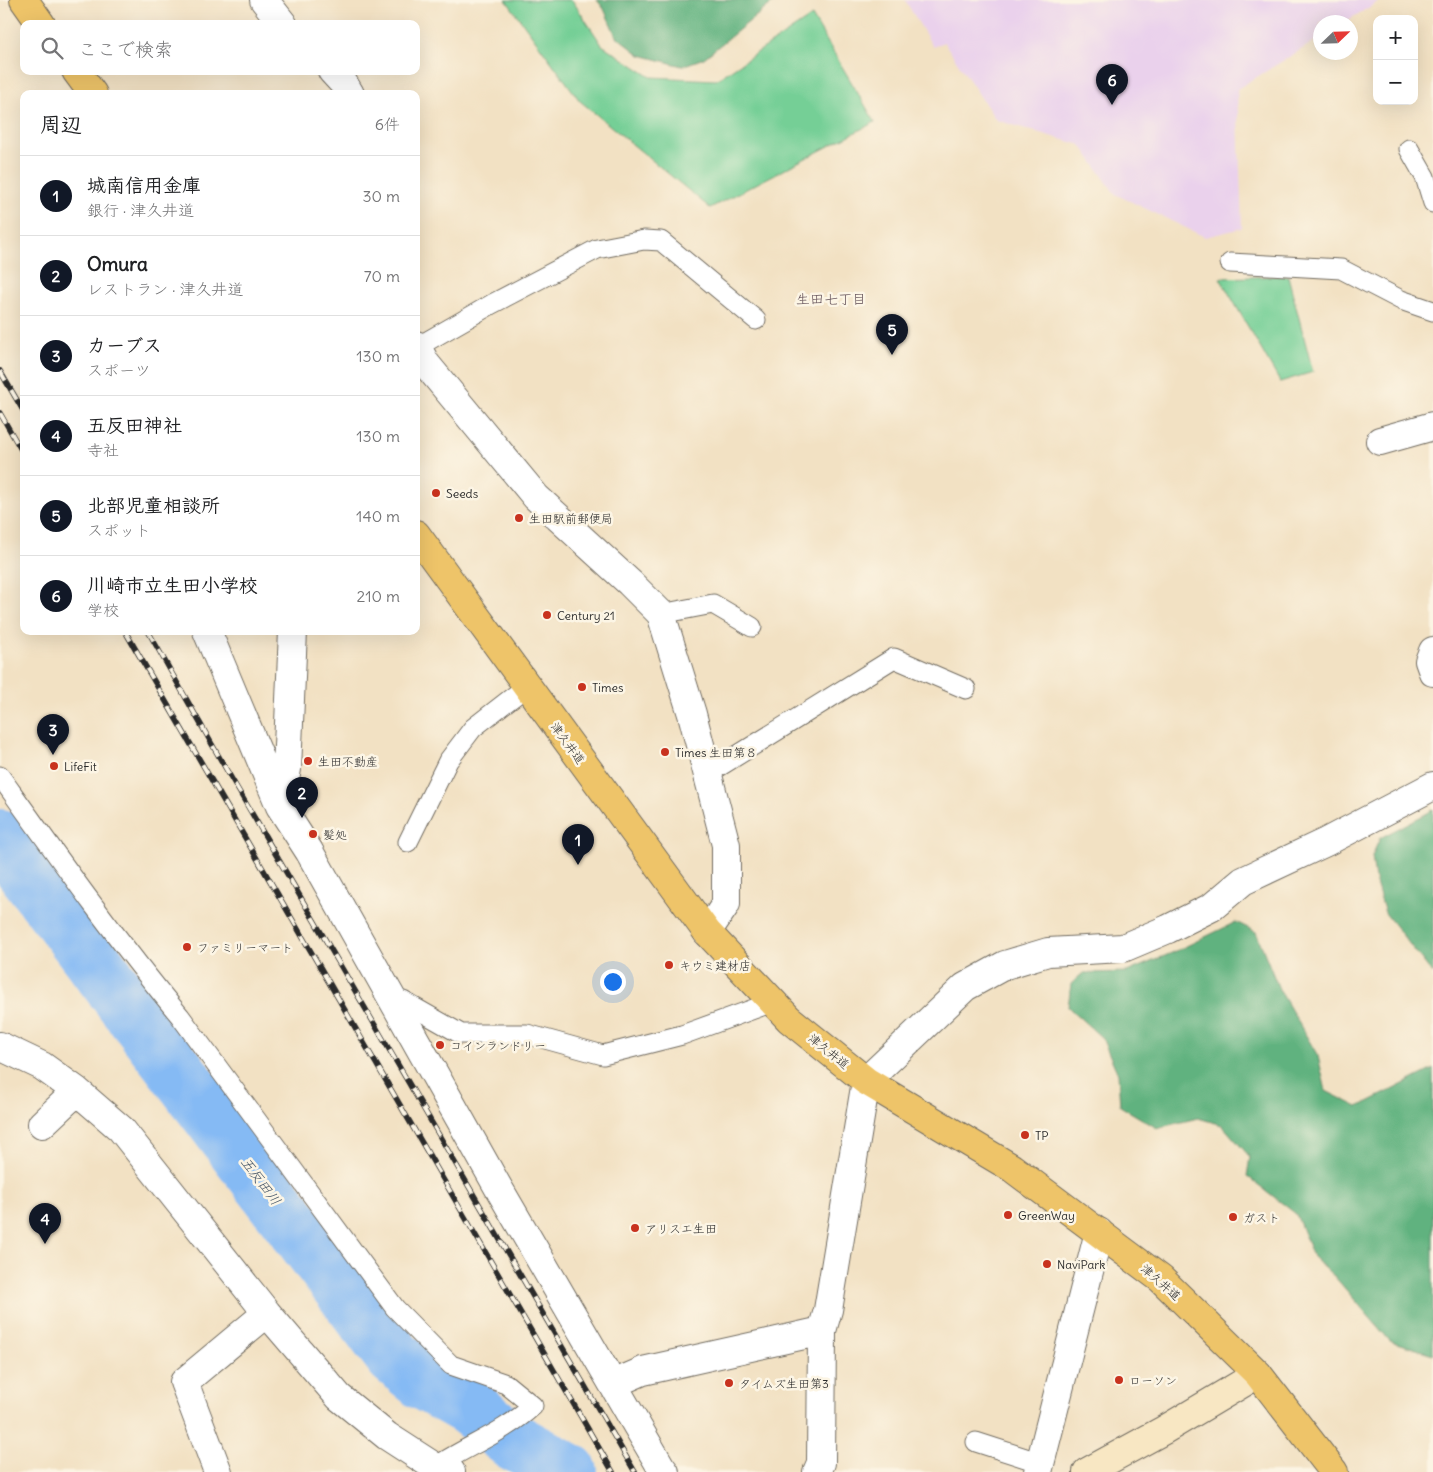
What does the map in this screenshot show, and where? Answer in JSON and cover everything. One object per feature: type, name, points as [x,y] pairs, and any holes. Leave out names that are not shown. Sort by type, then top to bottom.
[{"type":"main road","points":[[24,0],[38,20]]},
{"type":"main road","points":[[79,75],[90,90]]},
{"type":"main road","name":"津久井道","points":[[420,539],[707,932],[789,1019],[866,1080],[1012,1168],[1161,1279],[1258,1374],[1334,1472]]},
{"type":"street","points":[[264,0],[280,20]]},
{"type":"street","points":[[336,75],[348,90]]},
{"type":"street","points":[[420,352],[426,364],[536,496],[661,614],[709,773],[726,845],[726,904],[707,932]]},
{"type":"street","points":[[1380,441],[1433,426]]},
{"type":"street","points":[[209,635],[280,806],[368,954],[393,1002],[503,1196],[613,1384],[668,1470]]},
{"type":"street","points":[[280,806],[286,769],[293,635]]},
{"type":"street","points":[[1433,651],[1429,661],[1433,672]]},
{"type":"street","points":[[817,1472],[821,1463],[822,1331],[828,1310],[866,1080],[965,987],[1005,965],[1048,952],[1123,948],[1168,929],[1212,907],[1243,881],[1326,842],[1430,780]]},
{"type":"street","points":[[0,1046],[42,1066],[78,1091],[121,1129],[267,1314],[339,1397],[386,1436],[446,1465]]},
{"type":"street","points":[[42,1124],[78,1091]]},
{"type":"street","points":[[1040,1468],[1099,1232]]},
{"type":"street","points":[[218,1472],[184,1382],[267,1314]]},
{"type":"street","points":[[613,1384],[643,1371],[822,1331]]},
{"type":"street","points":[[1087,1472],[1164,1430],[1258,1374]]},
{"type":"lane","points":[[1409,149],[1425,177],[1433,203]]},
{"type":"lane","points":[[420,344],[597,249],[644,240],[661,241],[756,320]]},
{"type":"lane","points":[[1230,263],[1341,269],[1401,300],[1433,311]]},
{"type":"lane","points":[[661,614],[713,604],[752,627]]},
{"type":"lane","points":[[709,773],[894,658],[966,689]]},
{"type":"lane","points":[[408,842],[448,761],[473,728],[527,686]]},
{"type":"lane","points":[[0,776],[149,980],[180,1016],[395,1308],[451,1365],[506,1384],[533,1406],[518,1419],[446,1465]]},
{"type":"lane","points":[[393,1002],[403,1001],[461,1034],[526,1034],[604,1055],[682,1035],[773,1002]]},
{"type":"lane","points":[[976,1442],[1040,1468]]},
{"type":"shaded area","points":[[905,0],[1381,0],[1356,15],[1313,15],[1313,42],[1237,89],[1242,228],[1205,237],[1115,194],[1081,145],[996,120],[944,42],[933,47]]},
{"type":"green space","points":[[506,0],[572,0],[602,45],[651,77],[716,80],[812,16],[875,122],[710,208],[580,101]]},
{"type":"green space","points":[[597,0],[776,0],[704,58],[682,66],[640,55],[616,36],[604,9]]},
{"type":"green space","points":[[1288,276],[1313,372],[1280,382],[1220,278]]},
{"type":"green space","points":[[1433,810],[1433,974],[1385,913],[1375,880],[1372,856],[1380,838]]},
{"type":"green space","points":[[1236,922],[1256,932],[1279,989],[1318,1056],[1326,1091],[1358,1107],[1433,1069],[1433,1354],[1390,1341],[1335,1277],[1313,1257],[1296,1214],[1247,1176],[1250,1157],[1222,1125],[1198,1118],[1157,1128],[1120,1106],[1118,1074],[1102,1038],[1068,1007],[1071,984],[1083,973],[1127,972]]},
{"type":"waterway","name":"五反田川","points":[[0,838],[394,1357],[424,1382],[469,1407],[514,1442],[569,1472]]},
{"type":"railway","points":[[0,371],[20,405]]},
{"type":"railway","points":[[0,413],[20,448]]},
{"type":"railway","points":[[127,635],[613,1472]]},
{"type":"railway","points":[[150,635],[226,769],[635,1472]]},
{"type":"place","name":"川崎市立生田小学校","points":[[1112,105]]},
{"type":"place","name":"北部児童相談所","points":[[892,355]]},
{"type":"place","name":"Seeds","points":[[436,493]]},
{"type":"place","name":"生田駅前郵便局","points":[[519,518]]},
{"type":"place","name":"Century 21","points":[[547,615]]},
{"type":"place","name":"Times","points":[[582,687]]},
{"type":"place","name":"Times 生田第８","points":[[665,752]]},
{"type":"place","name":"カーブス","points":[[53,755]]},
{"type":"place","name":"生田不動産","points":[[308,761]]},
{"type":"place","name":"LifeFit","points":[[54,766]]},
{"type":"place","name":"Omura","points":[[302,818]]},
{"type":"place","name":"髪処","points":[[313,834]]},
{"type":"place","name":"城南信用金庫","points":[[578,865]]},
{"type":"place","name":"ファミリーマート","points":[[187,947]]},
{"type":"place","name":"キウミ建材店","points":[[669,965]]},
{"type":"place","name":"コインランドリー","points":[[440,1045]]},
{"type":"place","name":"TP","points":[[1025,1135]]},
{"type":"place","name":"GreenWay","points":[[1008,1215]]},
{"type":"place","name":"ガスト","points":[[1233,1217]]},
{"type":"place","name":"アリスエ生田","points":[[635,1228]]},
{"type":"place","name":"五反田神社","points":[[45,1244]]},
{"type":"place","name":"NaviPark","points":[[1047,1264]]},
{"type":"place","name":"ローソン","points":[[1119,1380]]},
{"type":"place","name":"タイムズ生田第3","points":[[729,1383]]},
{"type":"district","name":"生田七丁目","points":[[831,299]]}]
